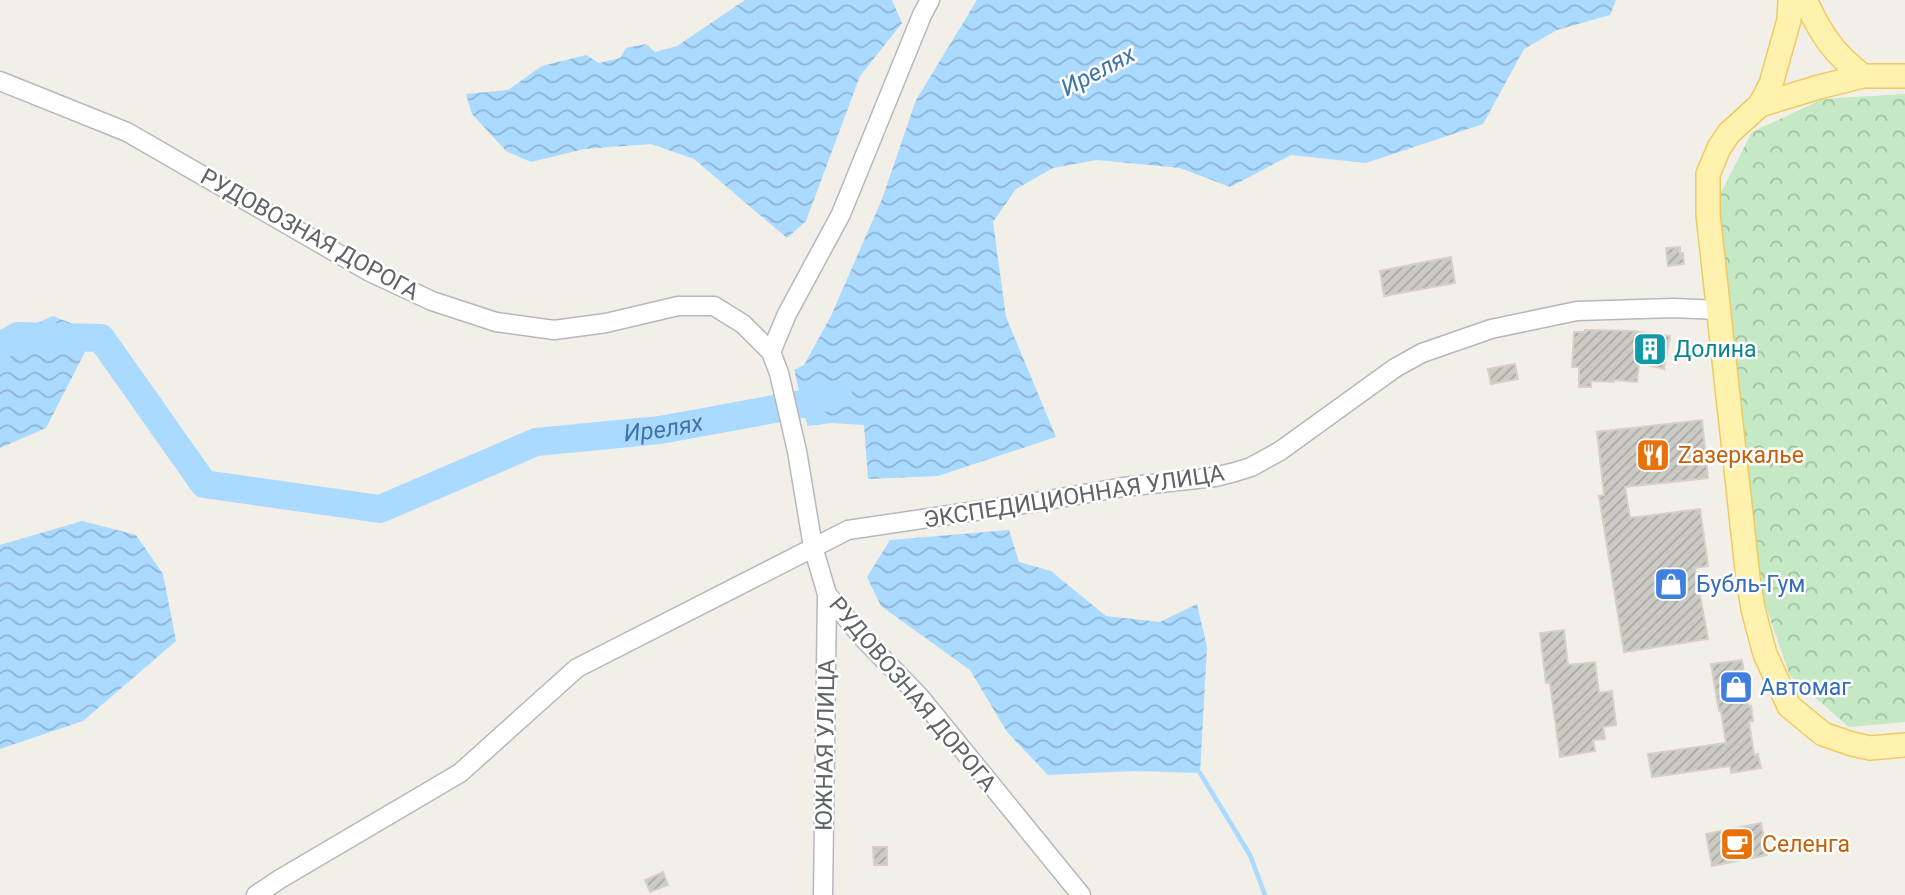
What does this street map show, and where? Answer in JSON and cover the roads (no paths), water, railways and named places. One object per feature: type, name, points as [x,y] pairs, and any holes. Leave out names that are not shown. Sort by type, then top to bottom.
[{"type":"main road","points":[[1790,0],[1789,20],[1771,84],[1760,105],[1729,132],[1708,174],[1708,214],[1748,578],[1765,654],[1788,706],[1823,734],[1852,744],[1870,748],[1905,745]]},
{"type":"main road","points":[[1805,0],[1836,54],[1863,76]]},
{"type":"main road","points":[[1760,105],[1863,76],[1905,76]]},
{"type":"street","points":[[771,352],[787,314],[841,214],[930,0]]},
{"type":"street","name":"РУДОВОЗНАЯ ДОРОГА","points":[[0,81],[127,132],[368,271],[432,301],[496,322],[554,330],[606,323],[678,306],[714,306],[743,324],[771,352],[779,373],[813,547],[827,594],[861,636],[919,696],[1081,895]]},
{"type":"street","name":"ЭКСПЕДИЦИОННАЯ УЛИЦА","points":[[256,895],[460,773],[577,668],[848,530],[1235,472],[1251,467],[1280,451],[1395,368],[1422,353],[1491,329],[1577,311],[1673,308],[1719,310]]},
{"type":"street","name":"ЮЖНАЯ УЛИЦА","points":[[823,895],[827,594]]},
{"type":"water","points":[[745,0],[892,0],[902,23],[860,76],[806,221],[787,238],[694,159],[651,144],[584,149],[531,162],[506,151],[472,114],[466,94],[508,90],[542,66],[586,55],[599,63],[620,58],[626,48],[646,44],[655,52],[677,46]]},
{"type":"water","points":[[977,0],[1616,0],[1610,15],[1557,30],[1524,49],[1483,124],[1366,163],[1291,155],[1230,187],[1180,168],[1097,160],[1053,168],[1016,189],[993,222],[1006,317],[1056,437],[938,476],[868,479],[864,425],[832,423],[807,426],[794,370],[804,365],[831,316],[882,199],[916,100]]},
{"type":"water","points":[[53,316],[73,324],[85,352],[46,428],[0,448],[0,339]]},
{"type":"water","points":[[82,521],[136,535],[163,574],[176,641],[83,721],[0,749],[0,545]]},
{"type":"water","points":[[1009,530],[1019,562],[1051,571],[1106,616],[1160,622],[1197,604],[1207,647],[1200,773],[1135,771],[1048,775],[1007,732],[970,670],[881,606],[867,577],[890,540]]},
{"type":"waterway","name":"Ирелях","points":[[0,346],[18,336],[101,338],[204,484],[380,509],[536,442],[660,430],[802,404],[838,394]]},
{"type":"waterway","points":[[1200,773],[1250,855],[1265,895]]},
{"type":"place","name":"Долина","points":[[1650,349]]},
{"type":"place","name":"Zазеркалье","points":[[1653,455]]},
{"type":"place","name":"Бубль-Гум","points":[[1671,584]]},
{"type":"place","name":"Автомаг","points":[[1736,687]]},
{"type":"place","name":"Селенга","points":[[1737,844]]}]
